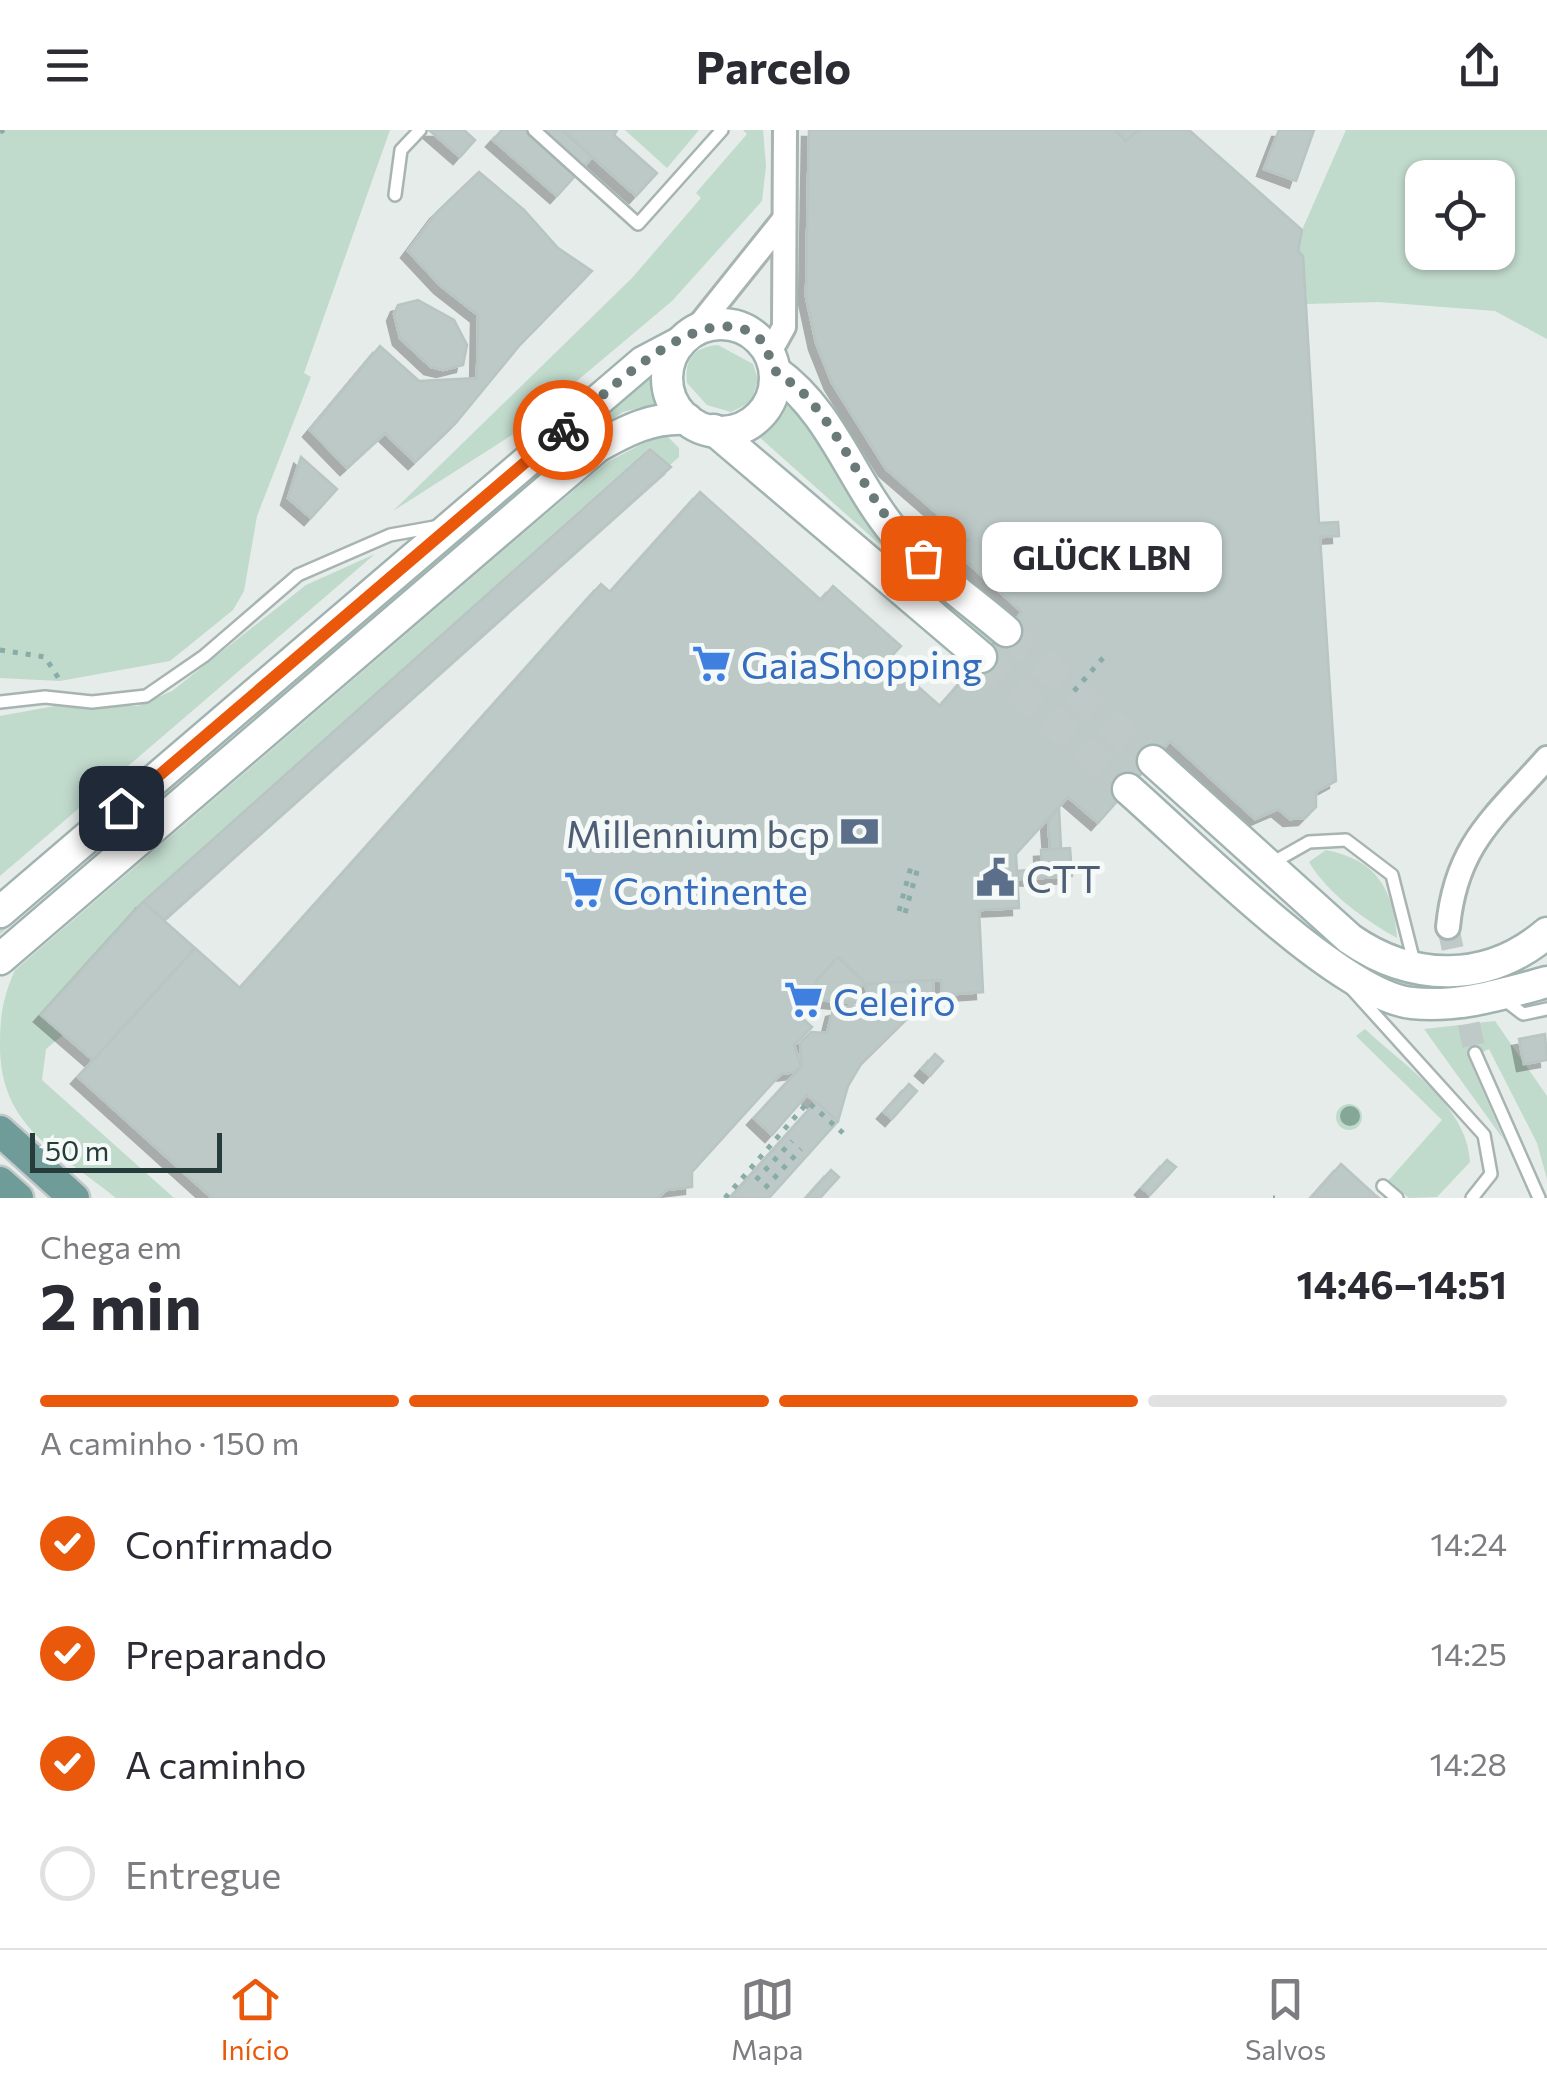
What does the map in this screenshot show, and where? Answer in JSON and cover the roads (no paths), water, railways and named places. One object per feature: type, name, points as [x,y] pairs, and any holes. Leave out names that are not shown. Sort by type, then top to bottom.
[{"type":"main road","points":[[0,912],[643,362],[688,336],[725,324],[756,336],[818,415],[896,534],[1006,631]]},
{"type":"main road","points":[[688,336],[669,362],[667,383],[674,403],[982,658]]},
{"type":"main road","points":[[0,960],[596,446],[630,428],[663,418],[700,425],[747,426],[764,412],[774,393],[773,362]]},
{"type":"main road","points":[[1153,760],[1350,939],[1376,957],[1417,971],[1442,974],[1489,966],[1547,932]]},
{"type":"main road","points":[[1128,789],[1336,970],[1383,997],[1448,1005],[1547,982]]},
{"type":"main road","points":[[0,1131],[74,1198]]},
{"type":"main road","points":[[0,1182],[18,1198]]},
{"type":"street","points":[[773,362],[784,328],[785,130]]},
{"type":"street","points":[[688,336],[784,219]]},
{"type":"street","points":[[1448,927],[1452,884],[1472,844],[1547,758]]},
{"type":"lane","points":[[395,195],[401,150],[420,130]]},
{"type":"lane","points":[[534,130],[638,224],[722,130]]},
{"type":"lane","points":[[0,702],[45,697],[92,702],[146,696],[204,656],[298,574],[390,535],[454,523]]},
{"type":"lane","points":[[1268,865],[1309,842],[1346,840],[1392,875],[1417,971]]},
{"type":"lane","points":[[1336,970],[1380,1024],[1484,1136],[1490,1174],[1472,1198]]},
{"type":"lane","points":[[1498,996],[1523,1014],[1547,1009]]},
{"type":"lane","points":[[1475,1053],[1539,1198]]},
{"type":"lane","points":[[1383,1186],[1397,1198]]},
{"type":"tunnel","points":[[1006,631],[1153,761]]},
{"type":"tunnel","points":[[981,657],[1128,789]]},
{"type":"tunnel","points":[[1448,927],[1475,1053]]},
{"type":"place","name":"GLÜCK LBN","points":[[923,558]]},
{"type":"place","name":"GaiaShopping","points":[[711,663]]},
{"type":"place","name":"Millennium bcp","points":[[860,832]]},
{"type":"place","name":"CTT","points":[[996,877]]},
{"type":"place","name":"Continente","points":[[583,889]]},
{"type":"place","name":"Celeiro","points":[[803,1000]]}]
